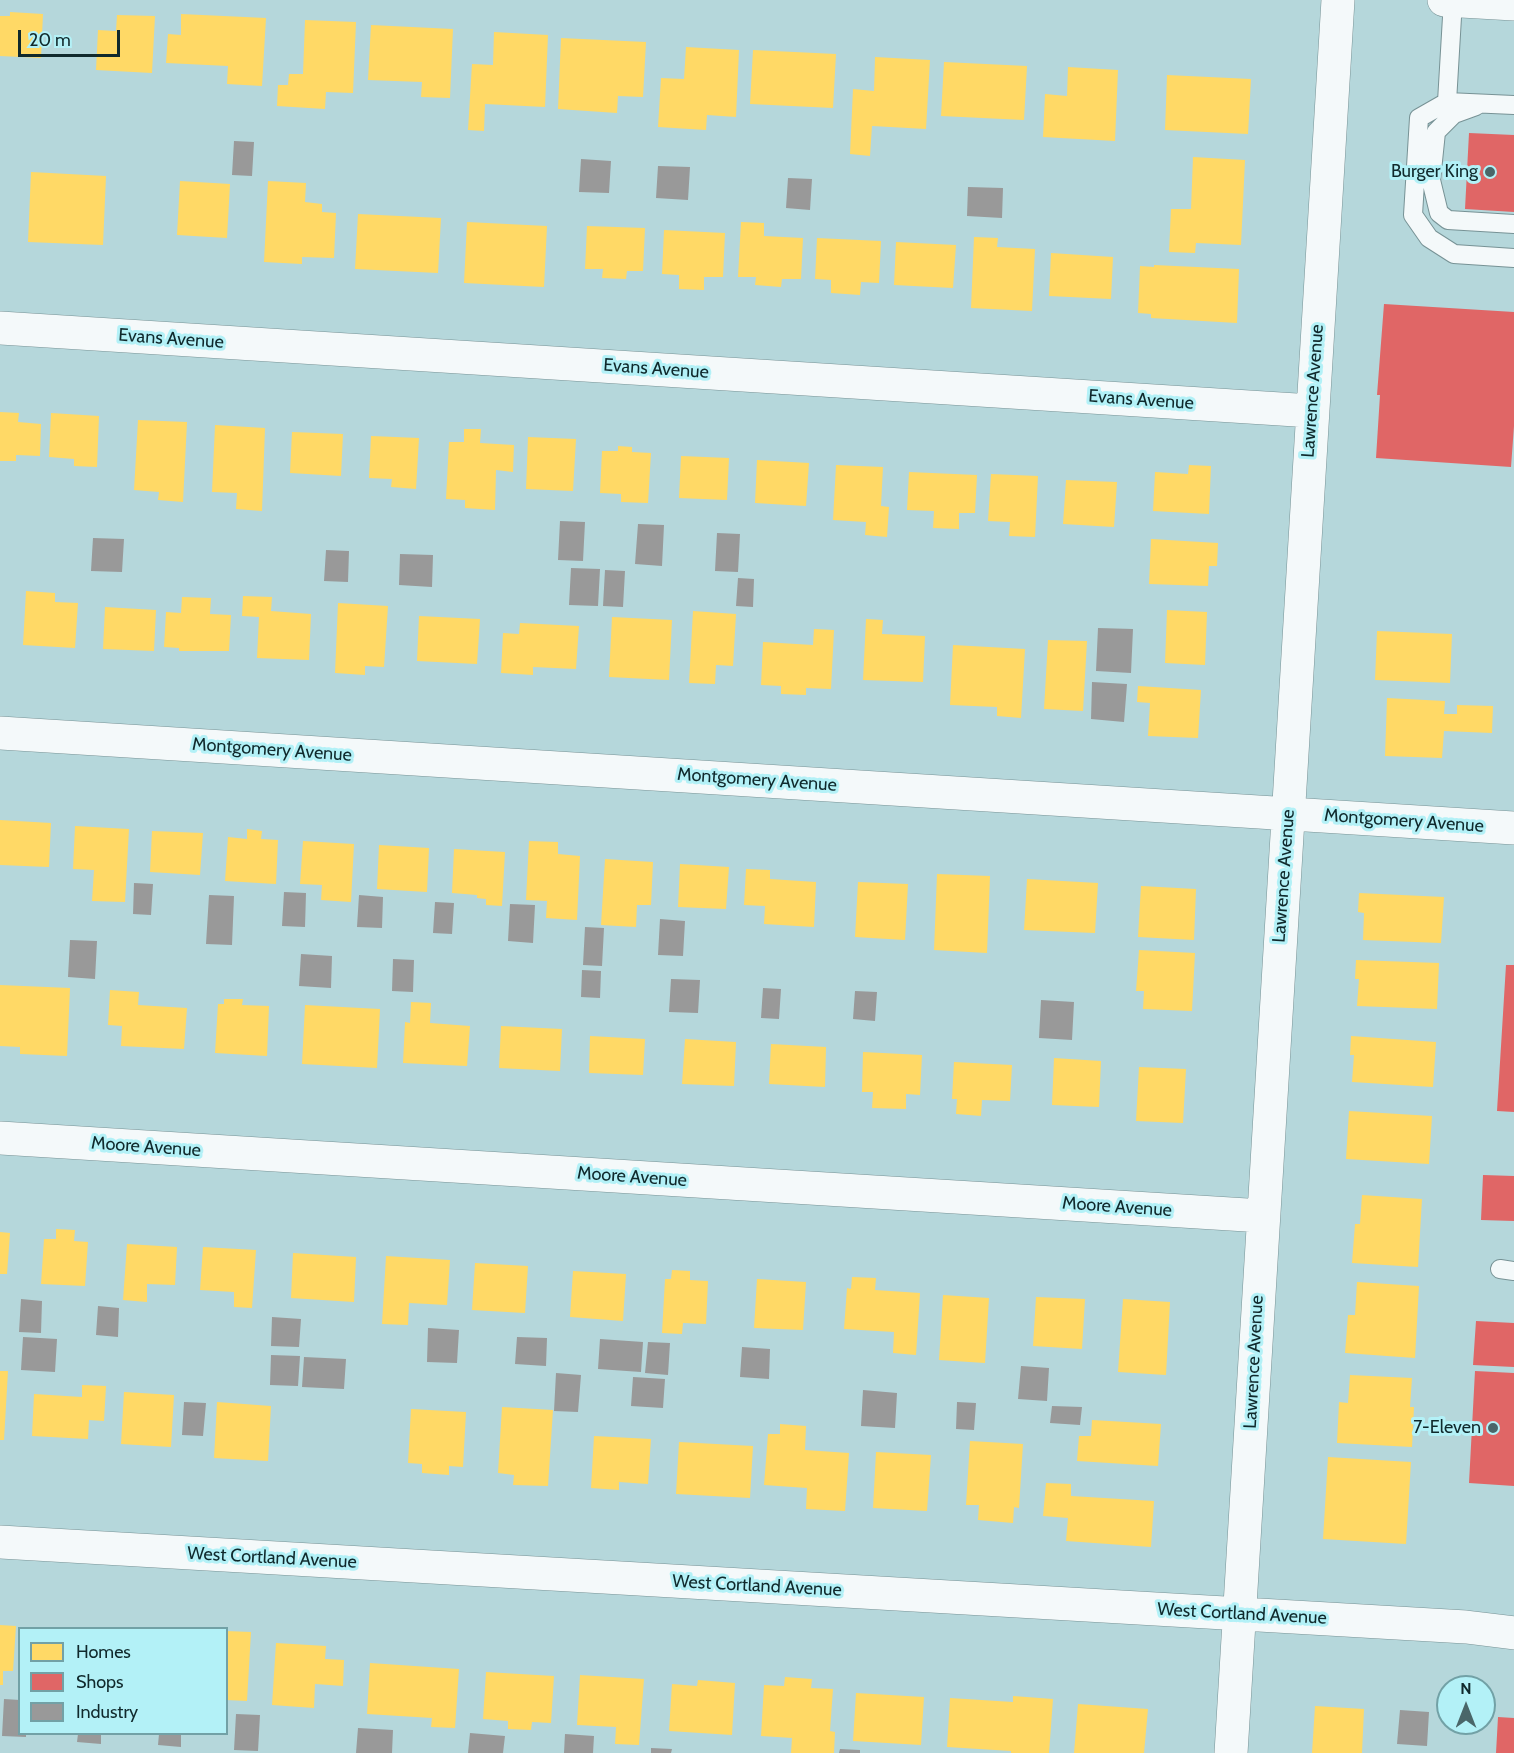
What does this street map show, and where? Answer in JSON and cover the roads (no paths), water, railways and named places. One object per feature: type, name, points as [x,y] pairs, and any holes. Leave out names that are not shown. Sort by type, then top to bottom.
[{"type":"street","name":"Lawrence Avenue","points":[[1231,1753],[1338,0]]},
{"type":"street","points":[[1444,0],[1514,4]]},
{"type":"street","name":"Evans Avenue","points":[[0,328],[1312,411]]},
{"type":"street","name":"Montgomery Avenue","points":[[0,733],[1514,828]]},
{"type":"street","name":"Moore Avenue","points":[[0,1138],[1263,1216]]},
{"type":"street","name":"West Cortland Avenue","points":[[0,1542],[1466,1627],[1514,1633]]},
{"type":"lane","points":[[1447,102],[1454,0]]},
{"type":"lane","points":[[1514,105],[1447,102],[1419,118],[1413,215],[1429,238],[1454,254],[1514,258]]},
{"type":"lane","points":[[1484,104],[1454,114],[1436,132],[1431,180],[1439,213],[1448,220],[1514,224]]},
{"type":"place","name":"Burger King","points":[[1490,172]]},
{"type":"place","name":"7-Eleven","points":[[1493,1428]]}]
